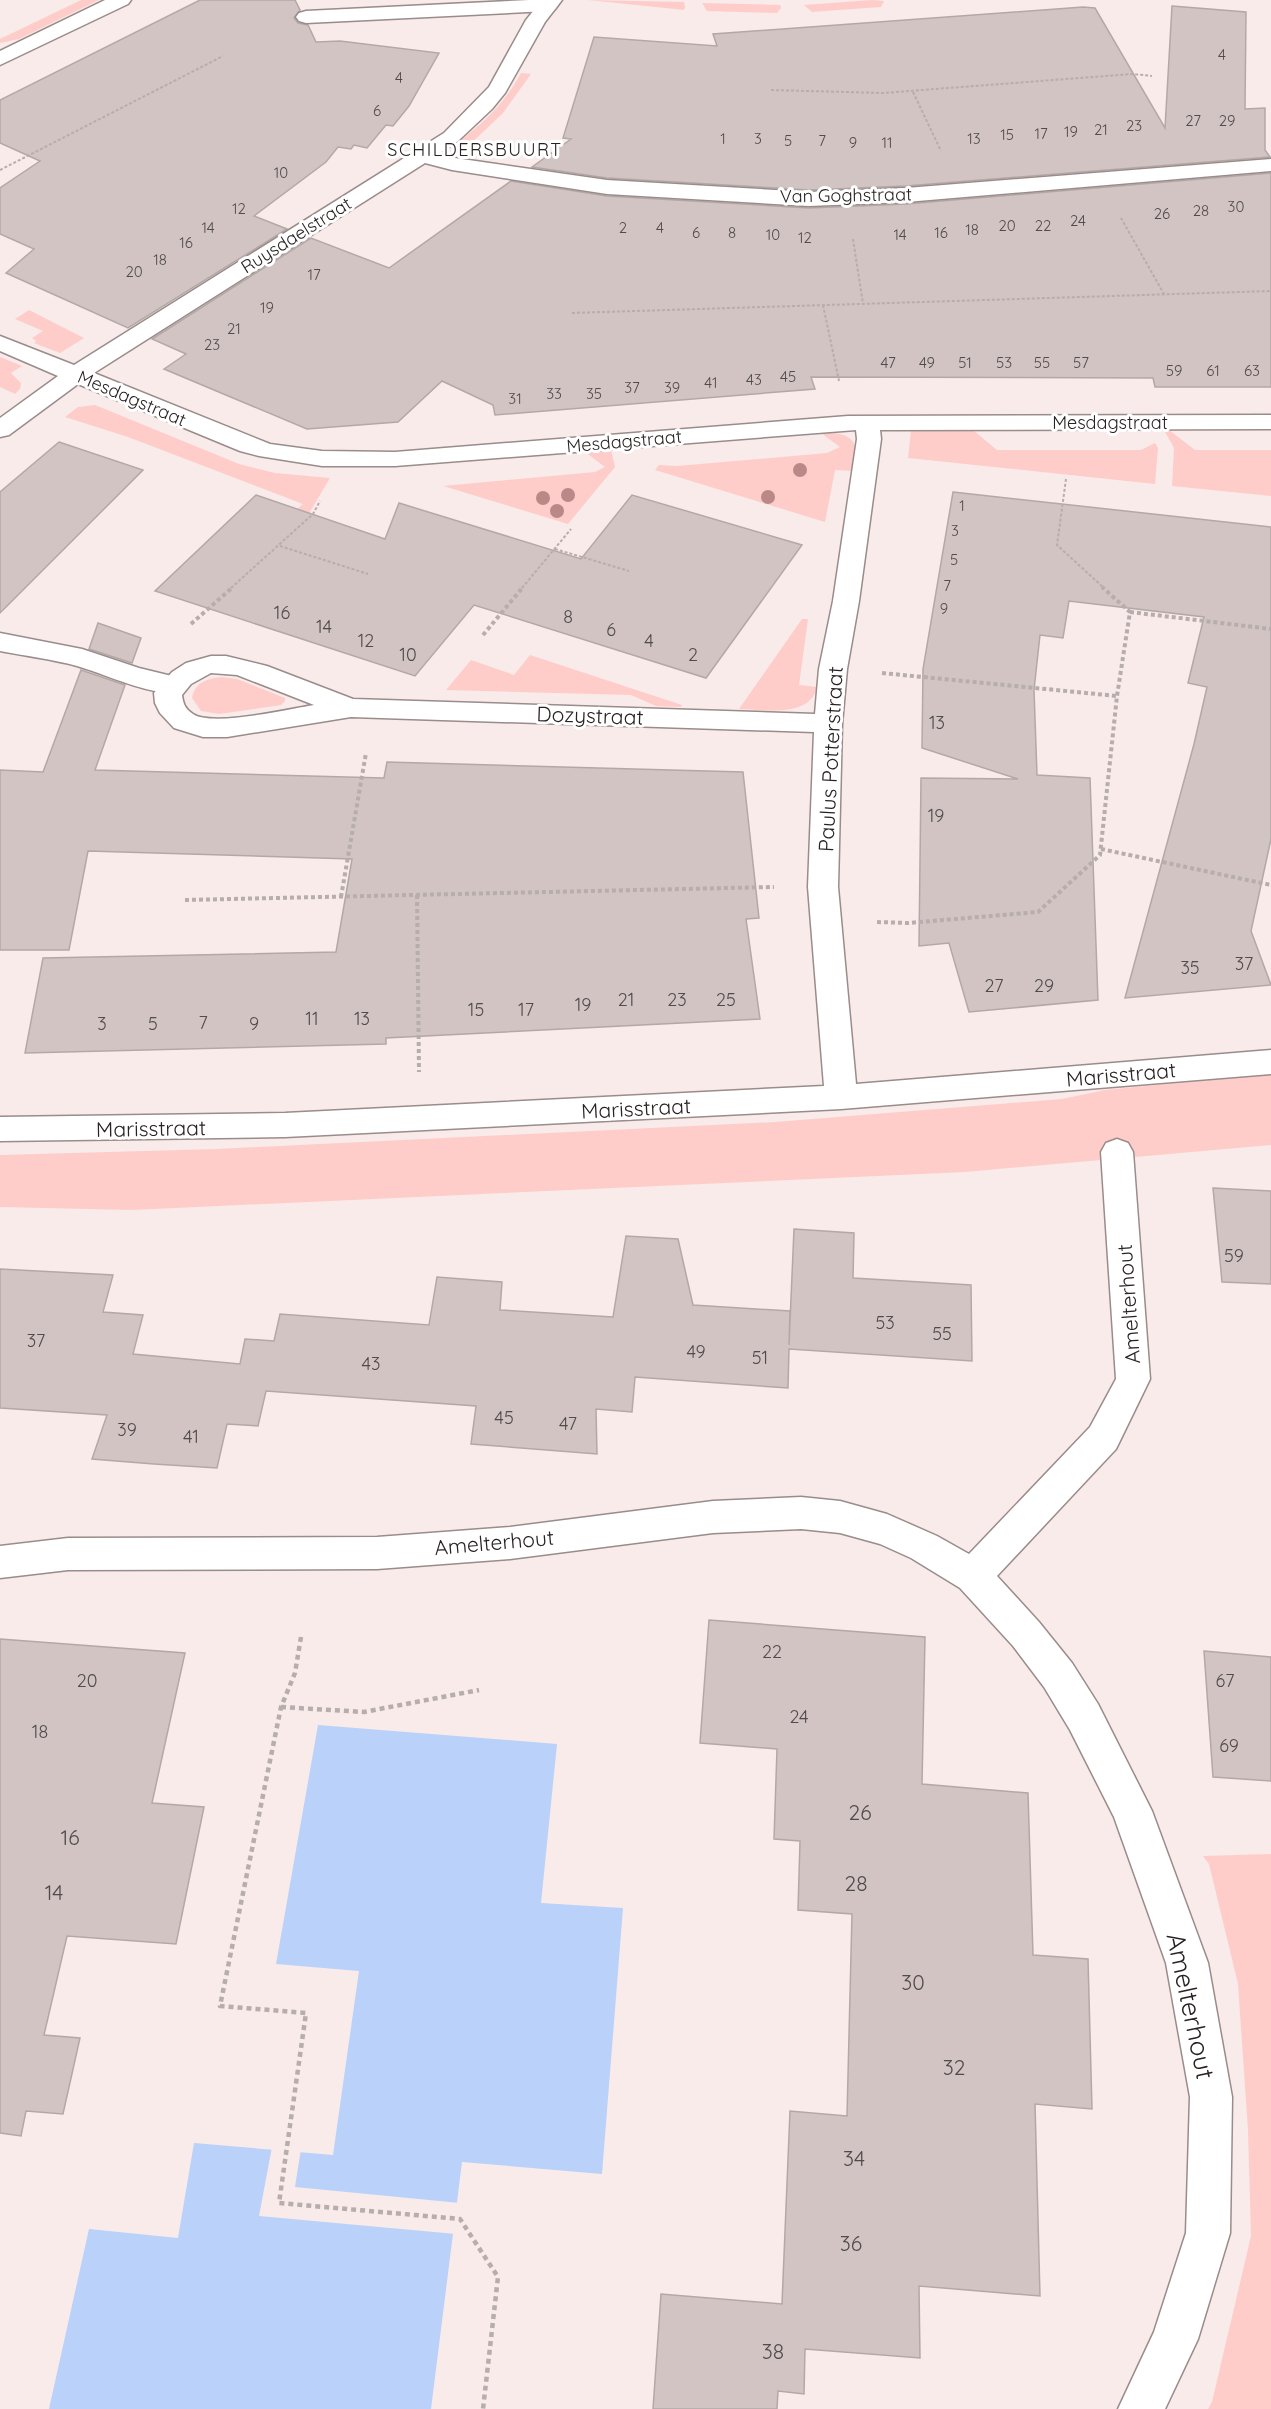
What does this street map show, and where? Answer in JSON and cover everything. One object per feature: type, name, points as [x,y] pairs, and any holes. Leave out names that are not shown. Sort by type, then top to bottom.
[{"type":"street","points":[[0,59],[121,0]]},
{"type":"street","points":[[306,17],[550,2]]},
{"type":"street","name":"Ruysdaelstraat","points":[[0,430],[76,374],[451,137],[485,105],[498,89],[536,20],[550,2]]},
{"type":"street","name":"Van Goghstraat","points":[[423,155],[452,164],[607,187],[809,199],[959,190],[1271,165]]},
{"type":"street","name":"Mesdagstraat","points":[[0,343],[249,447],[274,454],[340,461],[395,459],[857,423],[1271,422]]},
{"type":"street","name":"Paulus Potterstraat","points":[[841,1097],[823,887],[828,724],[833,669],[846,601],[869,439],[857,423]]},
{"type":"street","points":[[0,642],[82,658],[133,676],[179,680]]},
{"type":"street","name":"Dozystraat","points":[[351,708],[236,664],[218,664],[197,668],[179,680],[168,693],[169,703],[174,713],[184,722],[203,728],[227,728],[351,708],[733,719],[828,724]]},
{"type":"street","name":"Marisstraat","points":[[0,1130],[285,1125],[841,1097],[1271,1062]]},
{"type":"street","name":"Amelterhout","points":[[973,1576],[1103,1438],[1133,1379],[1117,1152]]},
{"type":"street","name":"Amelterhout","points":[[0,1563],[68,1554],[377,1553],[510,1543],[713,1517],[801,1513],[840,1517],[886,1530],[924,1546],[973,1576],[1026,1634],[1058,1674],[1084,1717],[1132,1811],[1186,1963],[1211,2097],[1208,2233],[1175,2339],[1141,2409]]},
{"type":"path","points":[[0,170],[223,56]]},
{"type":"path","points":[[771,90],[913,92],[1131,74],[1152,76]]},
{"type":"path","points":[[913,92],[959,190]]},
{"type":"path","points":[[97,114],[104,117]]},
{"type":"path","points":[[1098,179],[1164,294]]},
{"type":"path","points":[[846,198],[863,304]]},
{"type":"path","points":[[572,313],[1271,291]]},
{"type":"path","points":[[823,305],[857,423]]},
{"type":"path","points":[[179,680],[168,662],[169,653],[189,626],[313,514],[336,474],[340,461]]},
{"type":"path","points":[[1066,479],[1057,545],[1130,612],[1271,628]]},
{"type":"path","points":[[483,635],[571,529]]},
{"type":"path","points":[[279,545],[368,574]]},
{"type":"path","points":[[555,549],[629,571]]},
{"type":"path","points":[[825,921],[908,923],[1038,912],[1100,855],[1117,696],[1130,612]]},
{"type":"path","points":[[833,669],[1117,696]]},
{"type":"path","points":[[341,897],[368,742]]},
{"type":"path","points":[[1101,849],[1271,885]]},
{"type":"path","points":[[185,900],[823,887]]},
{"type":"path","points":[[417,895],[419,1118]]},
{"type":"path","points":[[301,1637],[295,1673],[281,1707],[220,2006],[306,2013],[279,2203],[460,2219],[498,2277],[483,2409]]},
{"type":"path","points":[[281,1707],[364,1712],[479,1690]]},
{"type":"shaded area","points":[[81,0],[99,0],[19,39],[0,43],[0,39]]},
{"type":"shaded area","points":[[588,0],[684,2],[685,7],[684,10]]},
{"type":"shaded area","points":[[884,1],[881,7],[812,12],[804,5]]},
{"type":"shaded area","points":[[702,3],[780,5],[781,8],[777,13],[707,11]]},
{"type":"shaded area","points":[[521,73],[531,74],[503,113],[461,153],[456,152],[454,147],[457,143],[493,112]]},
{"type":"shaded area","points":[[29,310],[84,338],[60,353],[34,343],[36,341],[32,338],[43,331],[15,319]]},
{"type":"shaded area","points":[[0,357],[22,366],[11,373],[21,383],[20,389],[15,394],[0,387]]},
{"type":"shaded area","points":[[95,405],[239,464],[275,473],[330,478],[308,515],[232,564],[303,504],[128,437],[65,417],[78,407]]},
{"type":"shaded area","points":[[911,430],[973,430],[997,450],[1141,450],[1155,443],[1158,448],[1155,484],[908,458]]},
{"type":"shaded area","points":[[1164,430],[1169,430],[1195,450],[1271,450],[1271,496],[1172,486],[1174,448]]},
{"type":"shaded area","points":[[821,433],[841,434],[848,437],[852,440],[855,452],[853,471],[835,470],[825,522],[655,470],[659,465],[677,466],[827,453],[840,447]]},
{"type":"shaded area","points":[[611,450],[615,467],[568,524],[443,486],[595,472],[605,467],[585,452]]},
{"type":"shaded area","points":[[802,619],[808,619],[799,685],[817,687],[813,697],[805,704],[784,710],[739,709]]},
{"type":"shaded area","points":[[530,655],[682,705],[681,707],[656,706],[631,695],[446,690],[471,660],[514,675]]},
{"type":"shaded area","points":[[221,677],[237,679],[285,698],[285,701],[281,705],[219,714],[201,711],[192,698],[196,688],[206,680]]},
{"type":"shaded area","points":[[1271,1074],[1271,1145],[965,1172],[132,1210],[0,1207],[0,1155],[217,1149],[775,1122],[1062,1099],[1105,1090]]},
{"type":"shaded area","points":[[1271,1854],[1271,2409],[1208,2409],[1212,2402],[1251,2236],[1248,2130],[1238,1984],[1209,1864],[1203,1856]]},
{"type":"water","points":[[318,1725],[557,1744],[541,1903],[623,1908],[602,2174],[462,2162],[431,2409],[49,2409],[89,2229],[178,2238],[194,2143],[333,2155],[359,1971],[276,1964]]},
{"type":"pier","points":[[272,2147],[301,2149],[295,2187],[460,2203],[456,2234],[259,2216]]},
{"type":"building","points":[[200,0],[295,0],[300,10],[294,18],[298,23],[308,25],[316,42],[340,41],[439,53],[409,106],[393,126],[386,125],[367,148],[354,145],[351,149],[338,147],[326,162],[254,216],[287,229],[128,328],[6,273],[34,249],[0,234],[0,188],[40,161],[0,143],[0,100]]},
{"type":"building","points":[[1172,6],[1246,12],[1245,109],[1265,108],[1265,150],[1270,157],[906,186],[809,190],[607,178],[532,167],[571,139],[563,138],[594,37],[717,46],[713,34],[1083,7],[1095,8],[1165,128]]},
{"type":"building","points":[[1271,173],[1271,387],[1155,387],[1153,378],[811,377],[815,389],[495,415],[493,405],[442,381],[398,422],[307,429],[164,369],[186,354],[152,339],[311,238],[389,268],[511,181],[607,196],[809,208],[906,204]]},
{"type":"building","points":[[59,442],[143,470],[0,613],[0,492]]},
{"type":"building","points":[[953,492],[1271,527],[1271,839],[1251,931],[1271,985],[1125,998],[1194,744],[1207,687],[1188,683],[1204,617],[1069,601],[1063,638],[1040,635],[1034,690],[1037,775],[1090,778],[1098,1000],[969,1012],[949,943],[919,946],[921,778],[1018,779],[922,748],[923,669]]},
{"type":"building","points":[[256,495],[385,539],[399,503],[581,559],[632,495],[802,545],[706,678],[474,605],[415,676],[155,591]]},
{"type":"building","points":[[98,623],[141,638],[132,663],[89,649]]},
{"type":"building","points":[[81,670],[125,685],[95,770],[384,778],[387,762],[743,772],[759,918],[746,919],[760,1019],[386,1038],[386,1044],[25,1053],[43,958],[336,952],[352,859],[88,851],[69,950],[0,950],[0,770],[43,772]]},
{"type":"building","points":[[1213,1188],[1271,1191],[1271,1284],[1222,1282]]},
{"type":"building","points":[[794,1229],[854,1233],[853,1278],[971,1285],[972,1361],[789,1349],[788,1388],[635,1377],[632,1412],[596,1409],[597,1454],[471,1444],[476,1406],[266,1391],[258,1426],[227,1424],[217,1468],[154,1464],[92,1459],[107,1415],[0,1408],[0,1269],[113,1275],[103,1312],[143,1315],[133,1354],[240,1364],[245,1339],[274,1341],[280,1314],[429,1325],[437,1277],[502,1282],[500,1310],[613,1317],[626,1236],[678,1239],[693,1305],[790,1311],[789,1345]]},
{"type":"building","points":[[709,1620],[925,1637],[922,1784],[1028,1793],[1033,1955],[1088,1959],[1092,2109],[1035,2104],[1040,2296],[919,2286],[920,2358],[805,2349],[804,2394],[778,2391],[777,2409],[653,2409],[661,2294],[782,2304],[790,2111],[847,2116],[852,1914],[798,1910],[800,1841],[774,1839],[777,1749],[700,1743]]},
{"type":"building","points":[[0,1639],[185,1653],[152,1803],[204,1807],[176,1944],[67,1936],[44,2035],[80,2038],[63,2114],[26,2111],[21,2136],[0,2133]]},
{"type":"building","points":[[1204,1651],[1271,1657],[1271,1781],[1213,1777]]},
{"type":"district","name":"SCHILDERSBUURT","points":[[475,149]]}]
